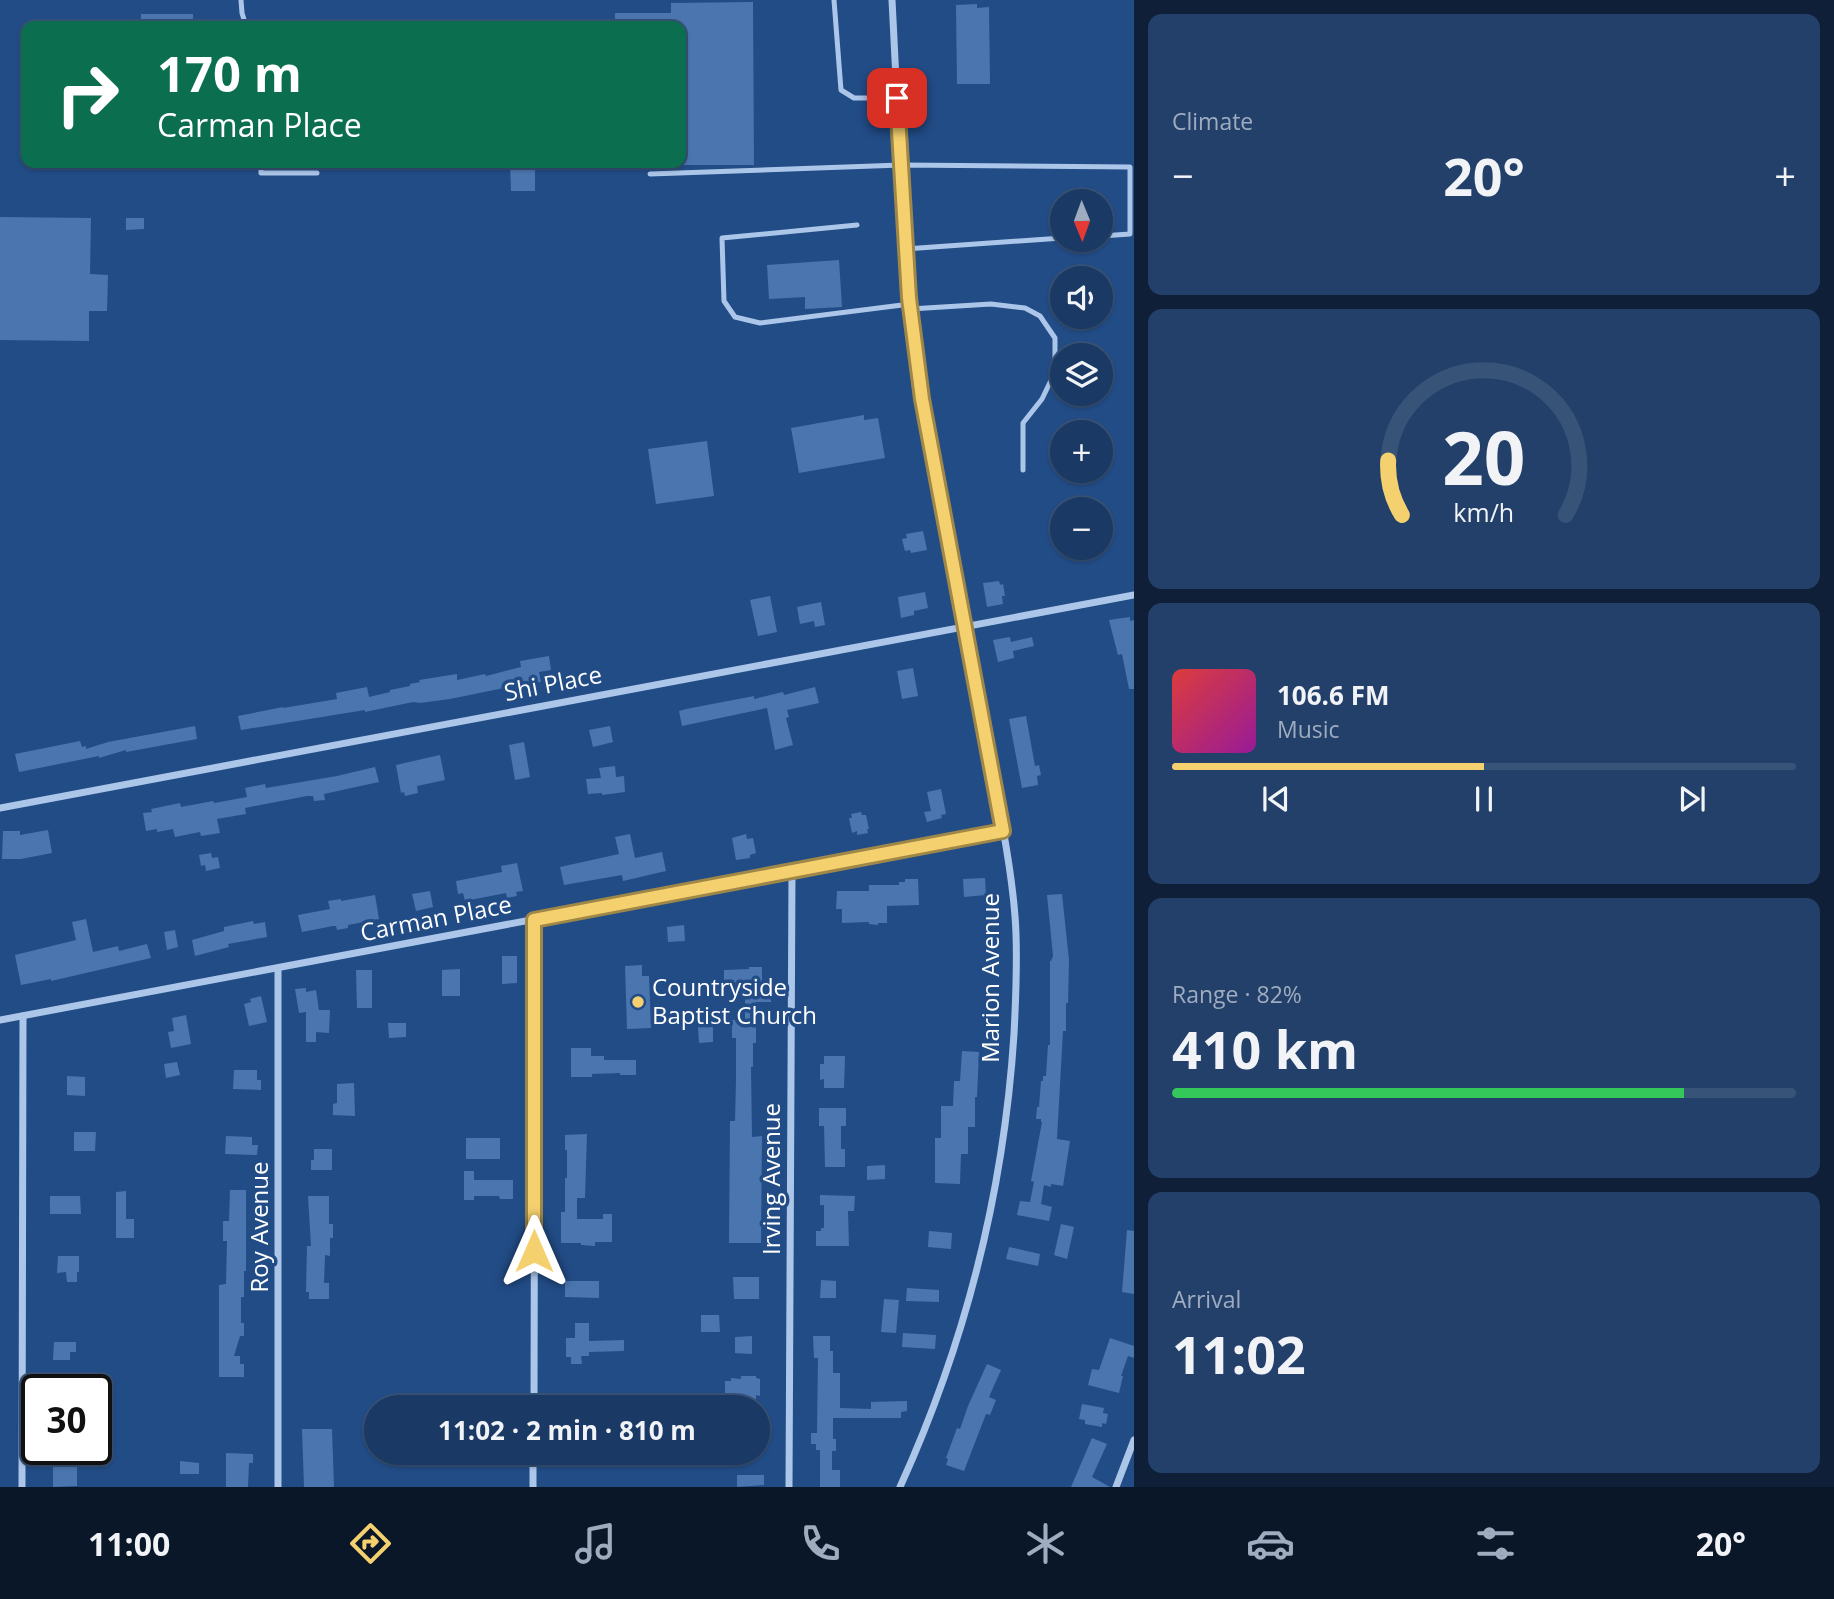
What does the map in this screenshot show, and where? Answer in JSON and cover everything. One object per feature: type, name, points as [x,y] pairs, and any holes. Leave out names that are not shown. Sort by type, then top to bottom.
[{"type":"street","name":"Marion Avenue","points":[[892,0],[910,306],[922,399],[1003,831],[1015,918],[1016,1004],[1000,1164],[984,1239],[949,1365],[900,1487]]},
{"type":"street","name":"Shi Place","points":[[0,808],[1134,595]]},
{"type":"street","name":"Carman Place","points":[[0,1020],[1003,831]]},
{"type":"street","name":"Irving Avenue","points":[[789,1487],[792,872]]},
{"type":"street","points":[[534,920],[534,1395]]},
{"type":"street","name":"Roy Avenue","points":[[278,968],[278,1487]]},
{"type":"street","points":[[22,1487],[23,1016]]},
{"type":"street","points":[[1116,1487],[1134,1440]]},
{"type":"street","points":[[533,1487],[534,1465]]},
{"type":"lane","points":[[242,0],[244,21]]},
{"type":"lane","points":[[834,0],[842,90],[854,97],[897,98]]},
{"type":"lane","points":[[649,174],[901,165],[1130,167],[1129,234],[1113,235]]},
{"type":"lane","points":[[261,168],[261,173],[317,173]]},
{"type":"lane","points":[[858,225],[722,239],[724,301],[735,317],[760,323],[910,306],[991,304],[1025,308],[1040,316],[1055,338],[1055,372],[1042,399],[1023,423],[1023,470]]},
{"type":"lane","points":[[905,249],[1050,239]]},
{"type":"building","points":[[753,2],[754,165],[686,165],[686,21],[615,21],[615,13],[671,13],[671,3]]},
{"type":"building","points":[[977,4],[977,8],[989,7],[990,84],[957,84],[956,5]]},
{"type":"building","points":[[141,14],[193,14],[193,21],[141,21]]},
{"type":"building","points":[[510,168],[535,168],[535,191],[511,191]]},
{"type":"building","points":[[0,217],[91,218],[90,274],[108,275],[107,311],[89,311],[89,341],[0,340]]},
{"type":"building","points":[[126,218],[144,218],[144,229],[126,230]]},
{"type":"building","points":[[839,260],[842,307],[805,309],[805,297],[769,299],[767,265]]},
{"type":"building","points":[[864,415],[864,420],[878,418],[885,458],[799,473],[791,428]]},
{"type":"building","points":[[707,441],[714,496],[656,504],[648,449]]},
{"type":"building","points":[[923,531],[927,550],[911,553],[910,550],[905,551],[902,539],[907,538],[906,534]]},
{"type":"building","points":[[999,581],[1000,585],[1003,584],[1003,604],[987,607],[983,583]]},
{"type":"building","points":[[925,592],[928,608],[901,618],[898,597]]},
{"type":"building","points":[[770,596],[777,632],[758,636],[750,600]]},
{"type":"building","points":[[821,602],[825,625],[815,627],[814,621],[800,624],[797,607]]},
{"type":"building","points":[[1130,617],[1130,621],[1134,620],[1134,689],[1129,689],[1122,654],[1118,655],[1109,620]]},
{"type":"building","points":[[1010,637],[1011,642],[1032,637],[1034,646],[1013,651],[1014,658],[998,662],[993,640]]},
{"type":"building","points":[[549,656],[551,670],[539,672],[541,682],[450,699],[413,702],[365,712],[241,730],[238,716],[337,699],[336,693],[367,687],[369,697],[410,686],[420,682],[419,680],[457,674],[457,680],[485,674],[486,676],[521,667],[520,661]]},
{"type":"building","points":[[913,668],[918,696],[902,699],[897,671]]},
{"type":"building","points":[[815,687],[819,703],[787,710],[789,717],[786,718],[793,745],[775,750],[767,708],[682,726],[679,711],[754,696],[754,699],[783,692],[784,695]]},
{"type":"building","points":[[1026,716],[1035,766],[1039,765],[1041,775],[1037,776],[1038,785],[1022,788],[1009,719]]},
{"type":"building","points":[[195,726],[197,739],[126,750],[99,758],[19,772],[15,754],[80,741],[86,749],[108,742]]},
{"type":"building","points":[[610,726],[613,742],[593,747],[589,730]]},
{"type":"building","points":[[524,742],[530,777],[515,780],[509,745]]},
{"type":"building","points":[[440,755],[445,780],[417,786],[418,793],[405,796],[404,792],[401,793],[396,765]]},
{"type":"building","points":[[615,766],[616,777],[624,776],[625,792],[588,794],[586,779],[601,778],[599,768]]},
{"type":"building","points":[[375,767],[379,782],[324,794],[325,800],[314,801],[313,796],[307,796],[245,808],[246,814],[217,819],[220,833],[201,836],[200,832],[175,837],[173,829],[146,831],[143,813],[152,812],[151,809],[180,803],[181,807],[247,797],[245,788],[265,784],[266,788]]},
{"type":"building","points":[[941,789],[946,814],[941,815],[942,818],[927,822],[924,812],[931,811],[927,792]]},
{"type":"building","points":[[861,812],[866,815],[869,829],[868,833],[857,835],[857,831],[852,833],[849,818],[852,818],[851,814]]},
{"type":"building","points":[[48,830],[52,853],[21,859],[2,859],[3,831],[20,831],[20,835]]},
{"type":"building","points":[[630,834],[635,858],[662,852],[666,871],[623,881],[622,875],[564,885],[560,867],[619,854],[615,837]]},
{"type":"building","points":[[746,834],[747,839],[753,838],[756,853],[750,855],[750,858],[736,860],[732,838]]},
{"type":"building","points":[[211,853],[212,858],[218,857],[220,868],[206,871],[205,865],[201,866],[199,855]]},
{"type":"building","points":[[517,863],[523,891],[516,892],[517,896],[507,898],[506,893],[465,901],[463,893],[458,894],[456,881],[502,872],[501,866]]},
{"type":"building","points":[[985,878],[986,895],[964,897],[963,879]]},
{"type":"building","points":[[905,879],[918,879],[919,905],[887,906],[887,923],[842,923],[842,909],[836,909],[837,891],[869,891],[869,885],[899,885],[899,882],[905,882]]},
{"type":"building","points":[[430,891],[433,907],[416,911],[412,894]]},
{"type":"building","points":[[1062,894],[1069,960],[1057,1139],[1070,1141],[1063,1186],[1044,1185],[1041,1204],[1052,1207],[1049,1221],[1017,1215],[1020,1201],[1030,1202],[1034,1182],[1031,1181],[1042,1122],[1041,1119],[1036,1119],[1037,1107],[1041,1081],[1043,1076],[1046,1076],[1050,1045],[1050,961],[1053,956],[1047,895]]},
{"type":"building","points":[[375,895],[379,919],[337,930],[336,926],[333,926],[302,932],[298,915],[330,909],[328,901]]},
{"type":"building","points":[[86,919],[93,952],[118,946],[119,951],[147,944],[151,958],[51,981],[21,985],[15,955],[76,940],[72,922]]},
{"type":"building","points":[[253,921],[254,924],[265,922],[267,937],[228,944],[229,947],[195,956],[192,940],[224,931],[224,927]]},
{"type":"building","points":[[684,925],[685,941],[668,942],[667,927]]},
{"type":"building","points":[[175,930],[178,947],[167,950],[164,932]]},
{"type":"building","points":[[502,956],[517,956],[517,983],[502,984]]},
{"type":"building","name":"Countryside Baptist Church","points":[[642,965],[642,976],[649,976],[651,1028],[627,1029],[625,966]]},
{"type":"building","points":[[762,967],[762,980],[771,980],[771,1002],[756,1002],[756,1043],[753,1043],[751,1067],[752,1137],[762,1136],[761,1243],[729,1243],[730,1121],[735,1121],[736,1080],[736,1038],[732,1038],[732,1020],[745,1020],[745,985],[724,986],[724,970]]},
{"type":"building","points":[[460,969],[460,996],[442,996],[442,970]]},
{"type":"building","points":[[356,970],[372,970],[372,1008],[357,1008]]},
{"type":"building","points":[[306,988],[306,992],[316,990],[319,1010],[330,1010],[329,1033],[316,1032],[316,1042],[306,1042],[306,1012],[299,1013],[295,989]]},
{"type":"building","points":[[261,996],[267,1022],[249,1026],[244,1004]]},
{"type":"building","points":[[186,1015],[191,1044],[171,1048],[168,1032],[174,1031],[172,1018]]},
{"type":"building","points":[[388,1023],[406,1023],[406,1037],[389,1038]]},
{"type":"building","points":[[698,1027],[713,1027],[713,1042],[699,1043]]},
{"type":"building","points":[[571,1048],[591,1048],[591,1056],[604,1056],[604,1060],[636,1060],[636,1075],[620,1073],[571,1077]]},
{"type":"building","points":[[962,1051],[979,1052],[975,1127],[968,1127],[968,1154],[961,1154],[960,1184],[935,1183],[935,1138],[941,1138],[941,1106],[953,1106],[954,1081],[960,1081]]},
{"type":"building","points":[[824,1056],[845,1056],[844,1088],[824,1088],[824,1079],[820,1080],[820,1064],[824,1064]]},
{"type":"building","points":[[177,1062],[180,1075],[166,1078],[164,1064]]},
{"type":"building","points":[[234,1070],[257,1070],[261,1090],[233,1089]]},
{"type":"building","points":[[67,1076],[85,1077],[85,1096],[67,1095]]},
{"type":"building","points":[[354,1083],[355,1116],[333,1115],[333,1104],[337,1103],[337,1084]]},
{"type":"building","points":[[819,1108],[846,1108],[846,1126],[841,1126],[841,1149],[845,1149],[845,1167],[825,1167],[824,1126],[819,1126]]},
{"type":"building","points":[[74,1132],[96,1132],[95,1151],[74,1151]]},
{"type":"building","points":[[587,1134],[585,1198],[577,1198],[577,1219],[603,1219],[603,1214],[612,1214],[612,1242],[595,1242],[595,1246],[561,1243],[561,1212],[565,1212],[567,1178],[565,1135]]},
{"type":"building","points":[[226,1136],[252,1137],[252,1145],[258,1145],[257,1155],[225,1154]]},
{"type":"building","points":[[466,1138],[500,1138],[500,1159],[466,1159]]},
{"type":"building","points":[[314,1149],[332,1149],[332,1170],[311,1170]]},
{"type":"building","points":[[885,1165],[885,1179],[867,1180],[867,1166]]},
{"type":"building","points":[[464,1171],[474,1171],[474,1180],[513,1180],[513,1199],[474,1196],[474,1200],[464,1200]]},
{"type":"building","points":[[230,1190],[246,1190],[246,1271],[244,1297],[241,1297],[244,1336],[240,1336],[234,1356],[240,1356],[240,1364],[244,1364],[244,1377],[219,1377],[219,1285],[226,1284],[227,1241],[223,1241],[223,1221],[229,1221]]},
{"type":"building","points":[[126,1191],[126,1219],[134,1219],[134,1238],[116,1238],[116,1192]]},
{"type":"building","points":[[820,1195],[855,1196],[854,1211],[848,1211],[849,1246],[816,1246],[816,1231],[824,1228],[824,1205],[820,1205]]},
{"type":"building","points":[[50,1196],[80,1196],[81,1214],[50,1214]]},
{"type":"building","points":[[308,1196],[329,1196],[329,1224],[333,1224],[333,1238],[330,1238],[330,1256],[325,1255],[324,1283],[329,1283],[329,1299],[309,1299],[309,1292],[306,1292],[307,1246],[311,1246]]},
{"type":"building","points":[[1061,1224],[1074,1227],[1067,1259],[1054,1255]]},
{"type":"building","points":[[1127,1230],[1134,1231],[1134,1294],[1122,1292]]},
{"type":"building","points":[[929,1231],[952,1233],[951,1249],[928,1247]]},
{"type":"building","points":[[1009,1247],[1040,1254],[1038,1266],[1006,1259]]},
{"type":"building","points":[[58,1256],[79,1256],[77,1282],[67,1282],[66,1272],[57,1273]]},
{"type":"building","points":[[733,1277],[759,1277],[759,1299],[734,1299]]},
{"type":"building","points":[[821,1280],[836,1281],[836,1298],[820,1298]]},
{"type":"building","points":[[565,1281],[599,1281],[599,1298],[565,1297]]},
{"type":"building","points":[[907,1288],[939,1290],[939,1302],[906,1301]]},
{"type":"building","points":[[884,1299],[899,1300],[896,1333],[881,1332]]},
{"type":"building","points":[[701,1315],[719,1315],[720,1332],[701,1332]]},
{"type":"building","points":[[575,1323],[589,1323],[589,1341],[624,1340],[624,1351],[589,1352],[589,1356],[581,1356],[582,1364],[571,1364],[571,1357],[566,1357],[566,1338],[575,1338]]},
{"type":"building","points":[[903,1333],[936,1335],[935,1349],[902,1347]]},
{"type":"building","points":[[752,1336],[752,1354],[735,1353],[735,1337]]},
{"type":"building","points":[[813,1336],[830,1336],[833,1373],[840,1373],[840,1408],[871,1409],[871,1402],[907,1401],[907,1411],[901,1412],[901,1418],[833,1418],[836,1451],[832,1451],[832,1470],[840,1470],[840,1487],[820,1487],[820,1450],[816,1450],[816,1444],[811,1444],[811,1433],[817,1433],[818,1358],[814,1358]]},
{"type":"building","points":[[1110,1338],[1134,1346],[1134,1358],[1128,1356],[1119,1393],[1088,1385],[1092,1369],[1099,1370]]},
{"type":"building","points":[[54,1342],[76,1342],[76,1352],[70,1352],[70,1360],[53,1360]]},
{"type":"building","points":[[987,1364],[1001,1370],[989,1397],[996,1400],[990,1415],[986,1414],[964,1471],[946,1465],[946,1458]]},
{"type":"building","points":[[741,1376],[756,1376],[760,1379],[760,1395],[725,1395],[725,1381],[731,1381],[731,1378],[741,1379]]},
{"type":"building","points":[[1082,1404],[1104,1408],[1103,1413],[1108,1414],[1106,1424],[1102,1423],[1102,1427],[1085,1424],[1085,1420],[1079,1419]]},
{"type":"building","points":[[302,1429],[332,1429],[334,1487],[304,1487]]},
{"type":"building","points":[[1092,1438],[1107,1444],[1092,1477],[1110,1487],[1071,1487]]},
{"type":"building","points":[[226,1453],[253,1454],[253,1463],[249,1463],[248,1487],[226,1487]]},
{"type":"building","points":[[180,1461],[199,1463],[199,1474],[180,1474]]},
{"type":"building","points":[[53,1465],[77,1465],[77,1486],[53,1487]]},
{"type":"building","points":[[737,1475],[764,1475],[764,1485],[737,1487]]},
{"type":"place","name":"Countryside Baptist Church","points":[[638,1002]]},
{"type":"route","points":[[534,1251],[534,920],[1003,831],[922,399],[913,338],[897,98]]}]
